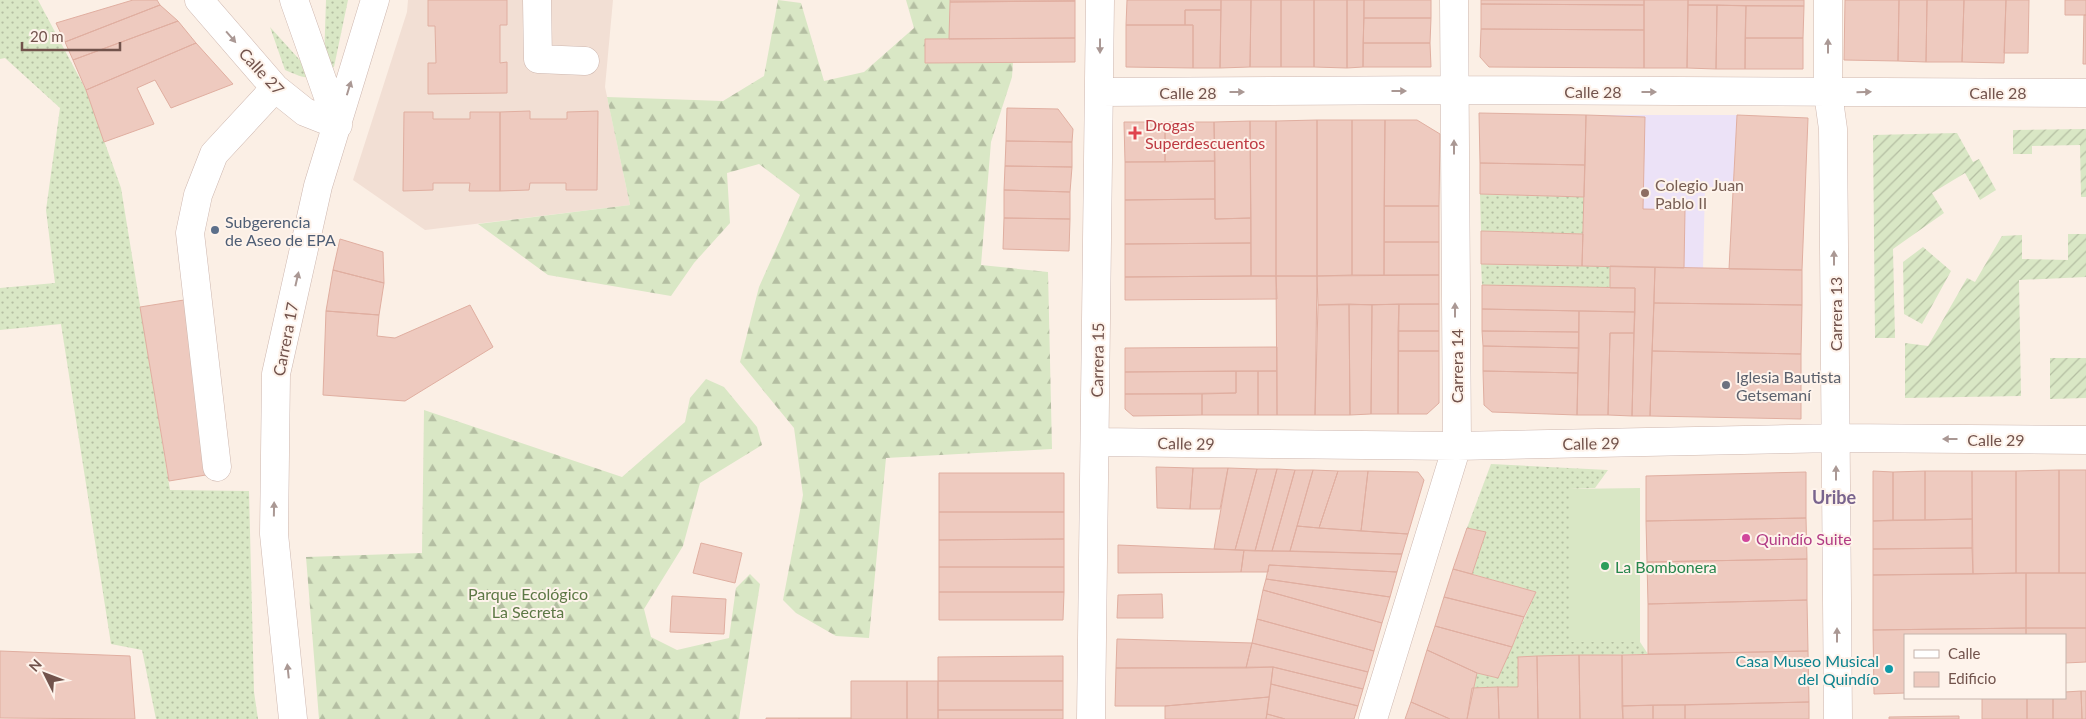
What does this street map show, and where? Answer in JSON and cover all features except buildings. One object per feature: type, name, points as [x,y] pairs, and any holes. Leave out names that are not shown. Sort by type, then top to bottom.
[{"type":"street","name":"Calle 27","points":[[199,0],[275,88],[305,112],[338,125]]},
{"type":"street","points":[[294,0],[338,125]]},
{"type":"street","name":"Carrera 17","points":[[293,719],[274,534],[276,374],[318,186],[375,0]]},
{"type":"street","points":[[537,0],[538,59],[585,61]]},
{"type":"street","name":"Carrera 15","points":[[1091,719],[1096,442],[1100,0]]},
{"type":"street","name":"Carrera 14","points":[[1373,719],[1457,446],[1454,0]]},
{"type":"street","name":"Carrera 13","points":[[1828,0],[1828,93],[1833,129],[1838,719]]},
{"type":"street","points":[[217,467],[190,233],[198,195],[214,154],[275,88]]},
{"type":"street","name":"Calle 28","points":[[1100,92],[1454,90],[2086,93]]},
{"type":"street","name":"Calle 29","points":[[1096,442],[1457,446],[1836,438],[2086,440]]},
{"type":"shaded area","points":[[408,0],[613,0],[605,87],[630,205],[425,230],[353,180],[407,12]]},
{"type":"shaded area","name":"Colegio Juan Pablo II","points":[[1586,115],[1737,115],[1733,188],[1705,187],[1703,269],[1582,266]]},
{"type":"green space","points":[[0,0],[38,0],[86,90],[121,188],[170,490],[249,491],[254,692],[258,719],[156,719],[142,650],[111,644],[61,324],[0,330],[0,288],[55,283],[46,210],[60,108],[5,58],[0,59]]},
{"type":"green space","points":[[326,0],[348,0],[334,67],[310,78],[285,70],[270,27],[307,68],[324,61]]},
{"type":"green space","points":[[778,0],[801,3],[824,81],[864,72],[914,28],[906,0],[950,0],[949,39],[925,39],[925,63],[1013,62],[1012,77],[991,142],[981,265],[1048,272],[1052,449],[886,458],[869,638],[836,636],[796,613],[783,600],[803,495],[794,428],[740,362],[759,287],[800,195],[759,164],[727,173],[730,223],[694,263],[671,296],[548,275],[478,224],[630,205],[607,97],[723,101],[764,76]]},
{"type":"green space","points":[[2086,129],[2086,197],[2081,197],[2080,145],[2032,146],[2032,154],[2013,154],[2013,130]]},
{"type":"green space","points":[[1957,133],[1973,162],[1979,159],[1996,190],[1980,200],[1965,173],[1932,193],[1944,213],[1893,249],[1895,338],[1875,338],[1873,135]]},
{"type":"green space","points":[[1480,194],[1584,197],[1583,234],[1481,231]]},
{"type":"green space","points":[[2068,234],[2086,234],[2086,277],[2019,280],[2021,396],[1905,398],[1905,343],[1928,346],[1967,278],[1975,282],[2002,236],[2022,235],[2022,259],[2068,260]]},
{"type":"green space","points":[[1923,247],[1951,271],[1922,324],[1904,314],[1903,262]]},
{"type":"green space","points":[[1481,264],[1610,266],[1610,288],[1482,285]]},
{"type":"green space","points":[[2050,358],[2086,358],[2086,398],[2050,399]]},
{"type":"green space","name":"Parque Ecológico La Secreta","points":[[706,379],[724,387],[757,427],[762,445],[700,483],[683,546],[644,609],[651,637],[677,650],[729,638],[736,588],[750,574],[760,584],[739,719],[319,719],[306,557],[422,553],[424,410],[622,477],[685,422],[690,398]]},
{"type":"green space","points":[[1491,464],[1608,470],[1595,488],[1570,489],[1570,642],[1640,642],[1648,654],[1518,657],[1518,687],[1472,688],[1477,673],[1498,678],[1536,592],[1472,574],[1485,532],[1467,528]]},
{"type":"green space","name":"La Bombonera","points":[[1640,488],[1640,642],[1570,642],[1570,489]]},
{"type":"place","name":"Drogas Superdescuentos","points":[[1135,133]]},
{"type":"place","name":"Colegio Juan Pablo II","points":[[1645,193]]},
{"type":"place","name":"Subgerencia de Aseo de EPA","points":[[215,230]]},
{"type":"place","name":"Iglesia Bautista Getsemaní","points":[[1726,385]]},
{"type":"place","name":"Quindío Suite","points":[[1746,538]]},
{"type":"place","name":"La Bombonera","points":[[1605,566]]},
{"type":"place","name":"Casa Museo Musical del Quindío","points":[[1889,669]]},
{"type":"district","name":"Uribe","points":[[1834,497]]}]
